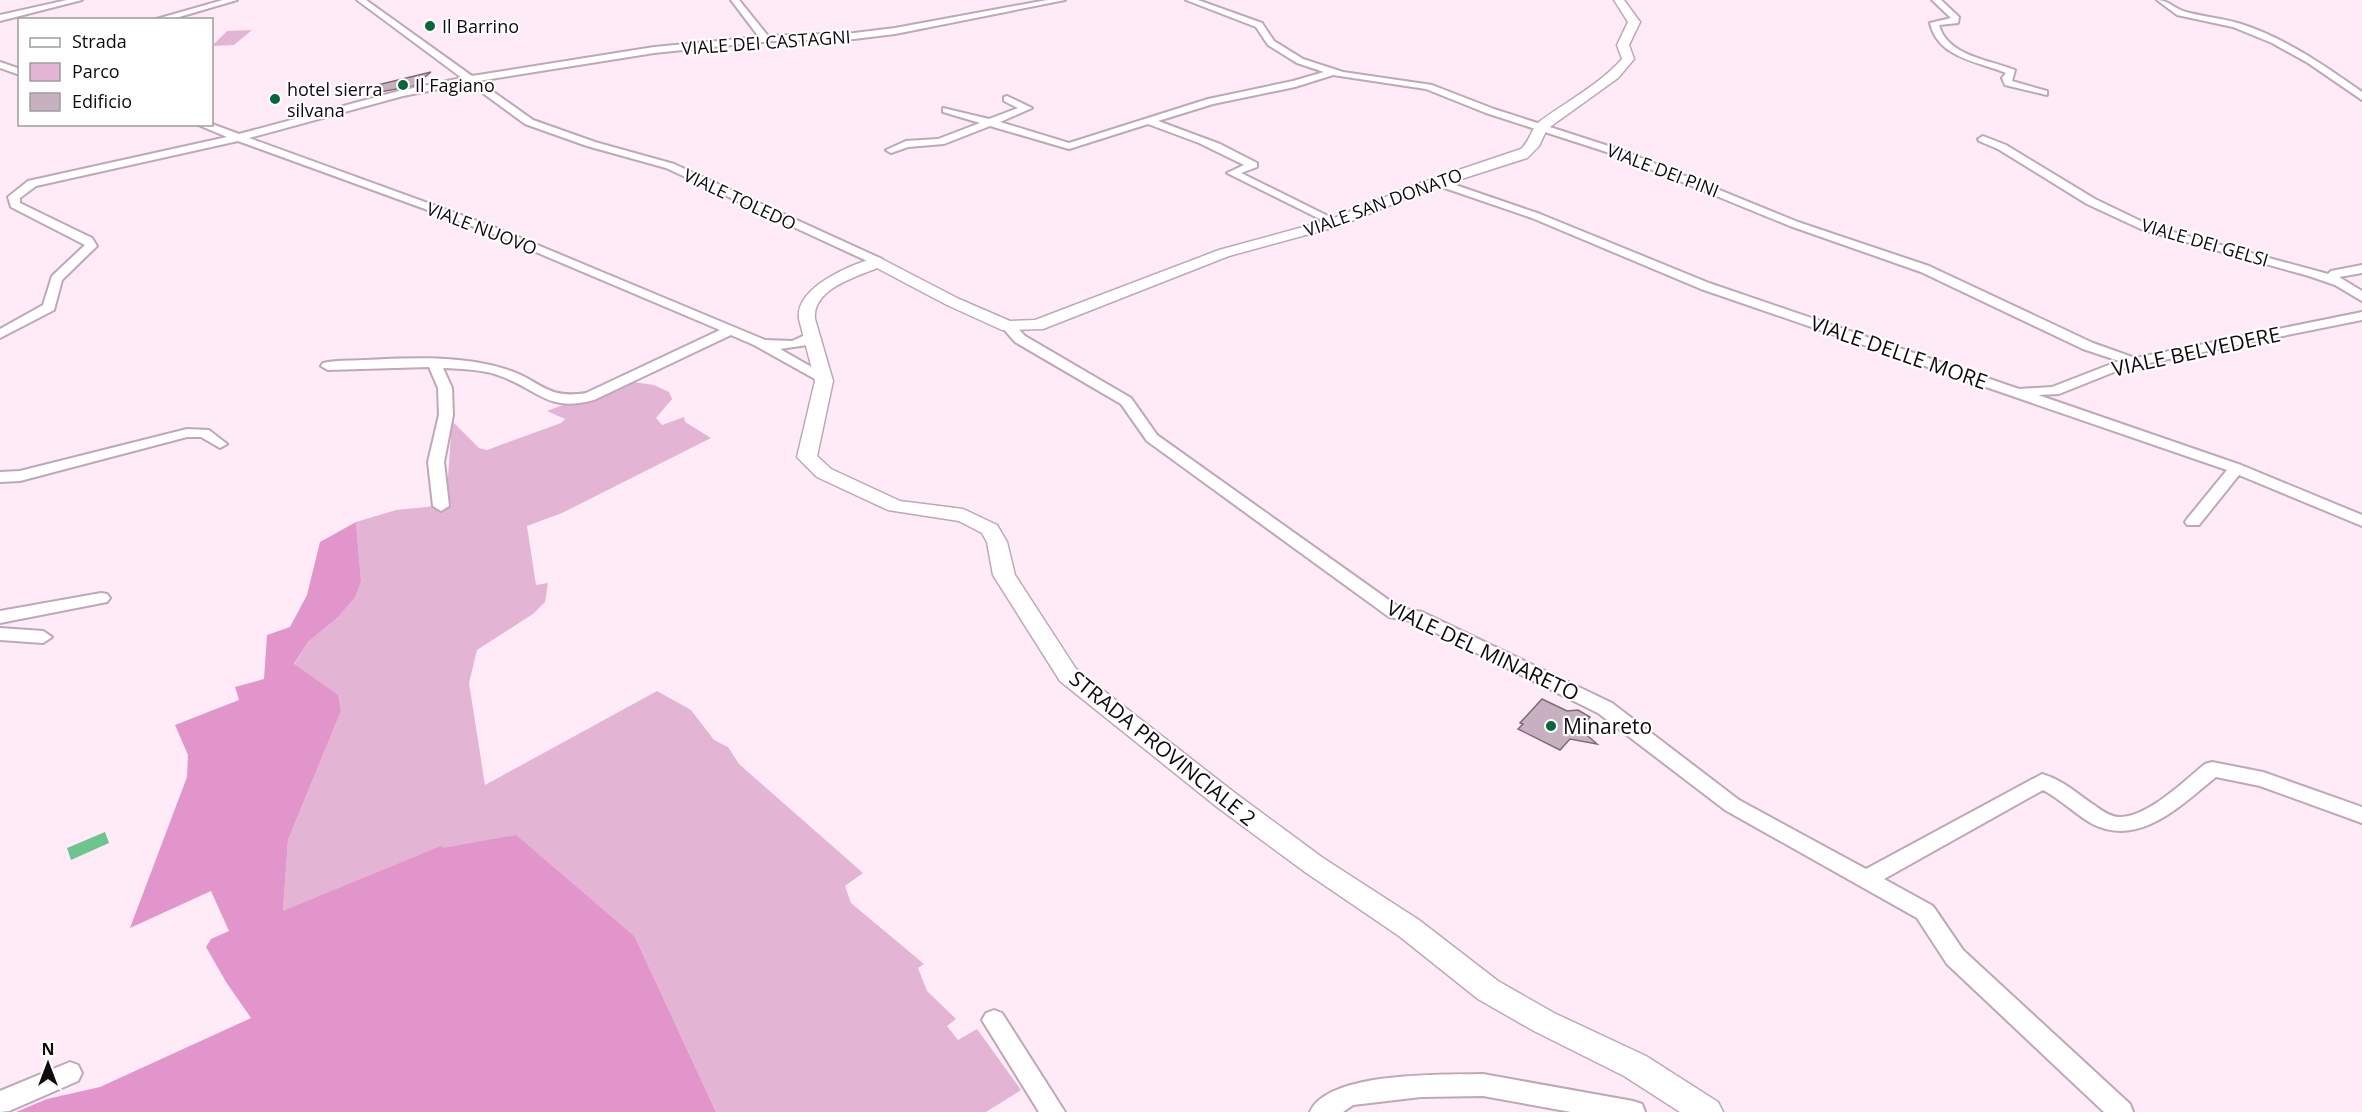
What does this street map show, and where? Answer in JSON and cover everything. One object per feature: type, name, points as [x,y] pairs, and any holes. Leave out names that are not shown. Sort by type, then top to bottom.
[{"type":"street","points":[[0,18],[78,0]]},
{"type":"street","points":[[165,18],[233,0]]},
{"type":"street","name":"VIALE TOLEDO","points":[[361,0],[529,122],[591,144],[670,166],[878,262],[953,302],[1008,326]]},
{"type":"street","points":[[735,0],[766,39]]},
{"type":"street","name":"VIALE DEI CASTAGNI","points":[[0,200],[32,183],[237,138],[402,93],[471,79],[654,50],[766,39],[895,31],[1061,0]]},
{"type":"street","name":"VIALE DEI PINI","points":[[1190,0],[1259,25],[1271,43],[1300,61],[1335,72],[1429,87],[1673,172],[1836,240],[1925,269],[2088,346],[2134,362]]},
{"type":"street","name":"VIALE SAN DONATO","points":[[1008,326],[1037,325],[1224,253],[1334,224],[1437,182],[1522,155],[1532,148],[1541,127],[1614,75],[1628,59],[1623,45],[1634,22],[1619,0]]},
{"type":"street","points":[[1936,0],[1955,17],[1955,21],[1934,23],[1936,35],[1955,52],[2002,67],[2012,72],[2007,78],[2008,83],[2044,93]]},
{"type":"street","points":[[2161,0],[2174,12],[2233,24],[2277,40],[2297,51],[2362,97]]},
{"type":"street","points":[[0,64],[18,58]]},
{"type":"street","points":[[0,64],[18,71]]},
{"type":"street","points":[[947,110],[1069,146],[1151,122],[1211,101],[1295,84],[1335,72]]},
{"type":"street","points":[[891,150],[906,144],[940,141],[1027,108],[1007,99]]},
{"type":"street","points":[[1151,122],[1205,141],[1254,165],[1232,173],[1334,224]]},
{"type":"street","name":"VIALE NUOVO","points":[[206,126],[495,231],[759,342],[789,357],[824,380]]},
{"type":"street","name":"VIALE DEI GELSI","points":[[1983,139],[2002,147],[2111,213],[2146,228],[2176,238],[2295,267],[2337,282]]},
{"type":"street","name":"VIALE DELLE MORE","points":[[1437,182],[1547,220],[1705,286],[2236,468],[2362,521]]},
{"type":"street","points":[[0,334],[49,307],[56,279],[91,246],[88,241],[15,205],[14,197],[19,191]]},
{"type":"street","name":"STRADA PROVINCIALE 2","points":[[878,262],[815,295],[807,310],[824,380],[819,410],[807,440],[807,457],[824,473],[895,506],[963,515],[990,529],[997,542],[1004,574],[1068,675],[1226,800],[1314,865],[1409,928],[1488,990],[1544,1022],[1635,1066],[1707,1112]]},
{"type":"street","points":[[2362,269],[2335,274],[2332,278],[2362,297]]},
{"type":"street","name":"VIALE BELVEDERE","points":[[1997,386],[2040,393],[2054,391],[2134,362],[2362,316]]},
{"type":"street","name":"VIALE DEL MINARETO","points":[[1008,326],[1020,339],[1126,401],[1152,438],[1395,613],[1416,616],[1605,708],[1732,806],[1925,912],[1955,957],[2121,1112]]},
{"type":"street","points":[[328,366],[434,364],[500,371],[560,400],[573,400],[589,397],[731,330]]},
{"type":"street","name":"VIALE NUOVO","points":[[759,342],[780,345],[815,345]]},
{"type":"street","points":[[789,357],[815,345]]},
{"type":"street","points":[[434,364],[445,388],[446,415],[436,462],[441,506]]},
{"type":"street","points":[[0,477],[20,476],[187,433],[204,433],[220,444]]},
{"type":"street","points":[[2193,522],[2236,468]]},
{"type":"street","points":[[0,617],[101,598]]},
{"type":"street","points":[[0,634],[44,637]]},
{"type":"street","points":[[1866,879],[2042,781],[2061,788],[2091,814],[2116,825],[2133,824],[2152,814],[2212,769],[2263,779],[2362,815]]},
{"type":"street","points":[[994,1020],[1053,1112]]},
{"type":"street","points":[[0,1103],[70,1073]]},
{"type":"street","points":[[1322,1112],[1349,1095],[1421,1086],[1483,1085],[1633,1112]]},
{"type":"green space","points":[[252,30],[234,45],[213,46],[227,31]]},
{"type":"green space","points":[[626,381],[654,385],[669,392],[672,399],[656,418],[662,425],[684,417],[685,422],[711,438],[562,513],[527,526],[536,585],[548,583],[545,602],[533,614],[477,650],[469,683],[485,785],[657,691],[691,710],[714,740],[728,747],[739,764],[863,873],[845,886],[851,903],[924,964],[918,968],[927,991],[956,1019],[947,1026],[958,1040],[977,1029],[1021,1090],[986,1112],[716,1112],[635,937],[283,911],[288,840],[341,711],[337,695],[294,665],[308,642],[336,619],[361,581],[356,522],[396,510],[446,505],[452,421],[479,448],[487,450],[561,423],[565,419],[547,411]]},
{"type":"shaded area","points":[[356,522],[361,581],[355,597],[336,619],[308,642],[294,664],[338,695],[341,711],[288,840],[283,911],[441,846],[443,848],[516,835],[635,937],[716,1112],[16,1112],[47,1099],[100,1087],[251,1018],[226,982],[206,947],[211,939],[229,931],[211,891],[130,928],[187,777],[188,755],[175,725],[239,700],[235,687],[264,679],[267,635],[290,627],[307,595],[320,542]]},
{"type":"shaded area","points":[[105,832],[109,843],[71,860],[67,848]]},
{"type":"building","name":"Il Fagiano","points":[[431,72],[414,86],[374,93],[373,86]]},
{"type":"building","name":"Minareto","points":[[1542,699],[1567,711],[1578,710],[1590,717],[1580,729],[1597,744],[1570,739],[1560,750],[1518,729],[1523,724],[1520,723]]},
{"type":"place","name":"Il Barrino","points":[[430,26]]},
{"type":"place","name":"Il Fagiano","points":[[403,85]]},
{"type":"place","name":"hotel sierra silvana","points":[[275,99]]},
{"type":"place","name":"Minareto","points":[[1551,726]]}]
